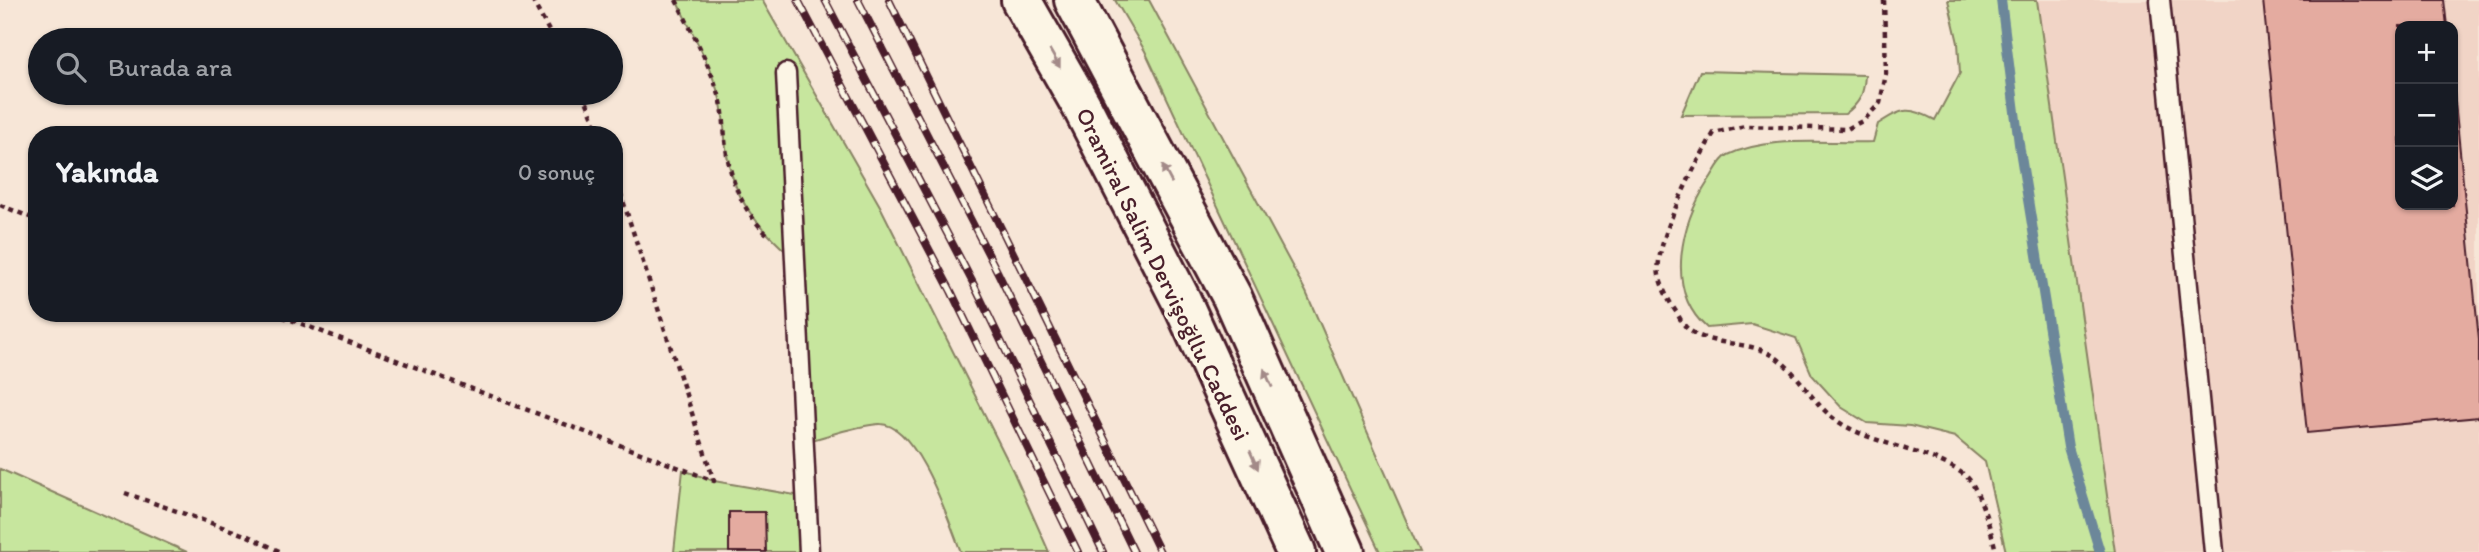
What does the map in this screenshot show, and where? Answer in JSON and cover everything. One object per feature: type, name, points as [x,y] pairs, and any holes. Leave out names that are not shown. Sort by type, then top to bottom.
[{"type":"main road","name":"Oramiral Salim Dervişoğllu Caddesi","points":[[1021,0],[1081,105],[1181,300],[1296,552]]},
{"type":"main road","name":"Oramiral Salim Dervişoğllu Caddesi","points":[[1074,0],[1232,296],[1345,552]]},
{"type":"lane","points":[[2160,0],[2214,552]]},
{"type":"lane","points":[[786,73],[809,552]]},
{"type":"path","points":[[532,0],[547,28]]},
{"type":"path","points":[[676,0],[704,54],[721,101],[726,151],[735,190],[758,226],[795,260]]},
{"type":"path","points":[[1885,0],[1886,74],[1880,103],[1864,120],[1847,130],[1745,126],[1714,133],[1696,162],[1662,246],[1659,273],[1669,302],[1687,328],[1706,339],[1767,352],[1788,365],[1809,394],[1837,421],[1864,435],[1946,465],[1969,479],[1996,552]]},
{"type":"path","points":[[588,105],[596,126]]},
{"type":"path","points":[[297,322],[714,481],[623,201]]},
{"type":"path","points":[[0,205],[28,216]]},
{"type":"path","points":[[125,493],[248,536],[281,552]]},
{"type":"shaded area","points":[[2037,0],[2479,0],[2479,552],[2115,552]]},
{"type":"green space","points":[[676,0],[762,0],[880,206],[1013,471],[1049,552],[961,552],[930,476],[906,439],[893,428],[879,424],[870,425],[804,442],[795,260],[758,223],[734,183],[716,86]]},
{"type":"green space","points":[[1115,0],[1149,0],[1306,292],[1420,552],[1380,552],[1145,51]]},
{"type":"green space","points":[[1948,0],[2037,0],[2115,552],[2006,552],[1985,462],[1955,437],[1910,426],[1867,423],[1841,407],[1812,375],[1796,338],[1752,324],[1707,328],[1685,295],[1681,256],[1685,236],[1699,197],[1725,157],[1745,149],[1781,143],[1873,142],[1878,124],[1900,112],[1919,112],[1935,120],[1960,73],[1958,43]]},
{"type":"green space","points":[[1700,71],[1865,75],[1860,97],[1845,114],[1681,115]]},
{"type":"green space","points":[[0,469],[187,552],[0,552]]},
{"type":"green space","points":[[683,470],[714,481],[807,497],[809,552],[674,552]]},
{"type":"building","points":[[2263,0],[2444,0],[2446,21],[2395,21],[2395,210],[2458,210],[2458,132],[2479,340],[2479,417],[2307,433]]},
{"type":"building","points":[[729,512],[765,512],[766,552],[729,552]]},
{"type":"waterway","points":[[2001,0],[2019,144],[2068,447],[2100,552]]},
{"type":"railway","points":[[798,0],[951,291],[1078,552]]},
{"type":"railway","points":[[825,0],[973,283],[1103,552]]},
{"type":"railway","points":[[858,0],[998,273],[1134,552]]},
{"type":"railway","points":[[889,0],[1160,552]]}]
